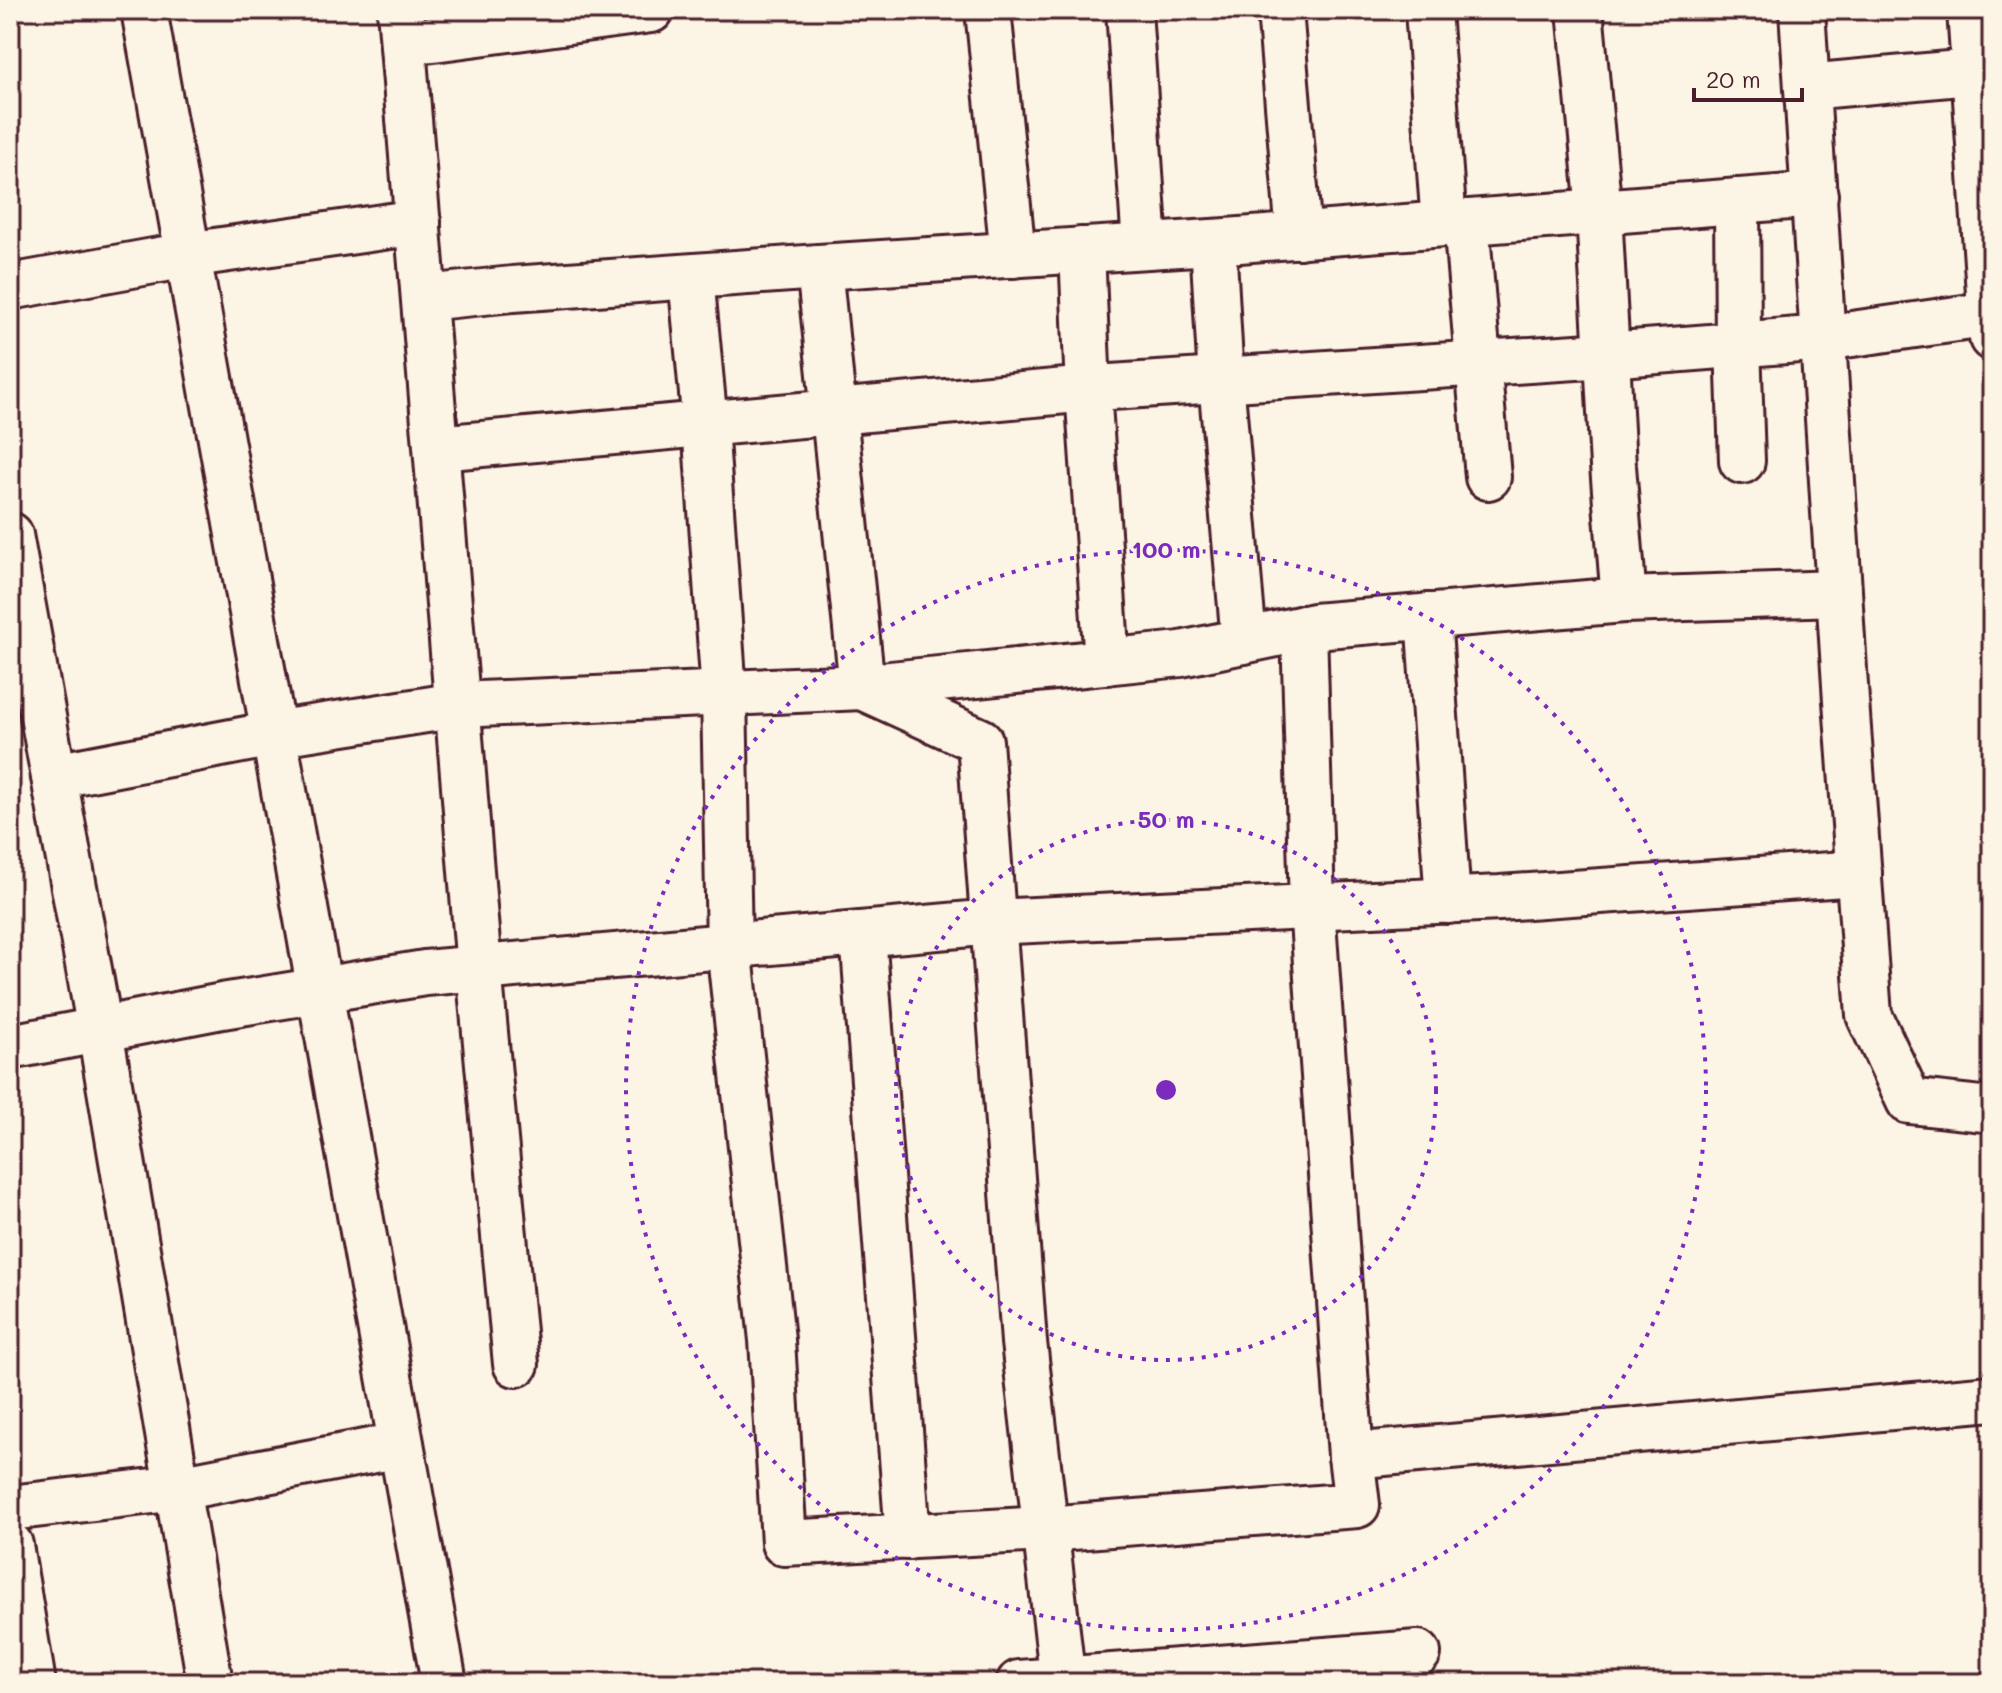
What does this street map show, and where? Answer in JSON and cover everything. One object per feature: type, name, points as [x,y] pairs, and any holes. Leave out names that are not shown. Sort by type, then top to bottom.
[{"type":"street","points":[[144,10],[444,1683]]},
{"type":"street","points":[[516,1364],[479,968],[402,26],[651,10]]},
{"type":"street","points":[[988,10],[1013,255]]},
{"type":"street","points":[[1129,10],[1145,246]]},
{"type":"street","points":[[1280,10],[1299,236]]},
{"type":"street","points":[[1428,10],[1455,223],[1477,363],[1488,477]]},
{"type":"street","points":[[1580,10],[1599,212],[1624,600]]},
{"type":"street","points":[[1802,10],[1869,1015],[1909,1101],[1992,1110]]},
{"type":"street","points":[[438,448],[1088,390],[1607,355],[1991,322],[1983,71],[1970,10]]},
{"type":"street","points":[[1807,87],[1983,71]]},
{"type":"street","points":[[424,298],[819,267],[1299,236],[1815,195]]},
{"type":"street","points":[[1737,201],[1742,461]]},
{"type":"street","points":[[10,287],[187,255],[418,222]]},
{"type":"street","points":[[1213,242],[1221,380],[1244,641]]},
{"type":"street","points":[[1082,250],[1088,390],[1107,662]]},
{"type":"street","points":[[819,267],[862,687]]},
{"type":"street","points":[[691,277],[724,693],[729,946],[772,1340],[784,1543],[1046,1529],[1357,1505],[1312,907],[1304,628]]},
{"type":"street","points":[[10,535],[100,1030],[210,1683]]},
{"type":"street","points":[[54,776],[273,734],[458,705],[862,687],[1181,654],[1304,628],[1428,616],[1624,600],[1839,593]]},
{"type":"street","points":[[1428,616],[1448,901]]},
{"type":"street","points":[[862,687],[980,741],[1024,1342],[1063,1682]]},
{"type":"street","points":[[10,1047],[222,1006],[425,973],[993,922],[1448,901],[1859,873]]},
{"type":"street","points":[[863,934],[908,1537]]},
{"type":"street","points":[[1351,1456],[1992,1398]]},
{"type":"street","points":[[10,1508],[178,1488],[401,1445]]},
{"type":"street","points":[[10,1545],[33,1683]]},
{"type":"street","points":[[1019,1683],[1418,1653]]}]
